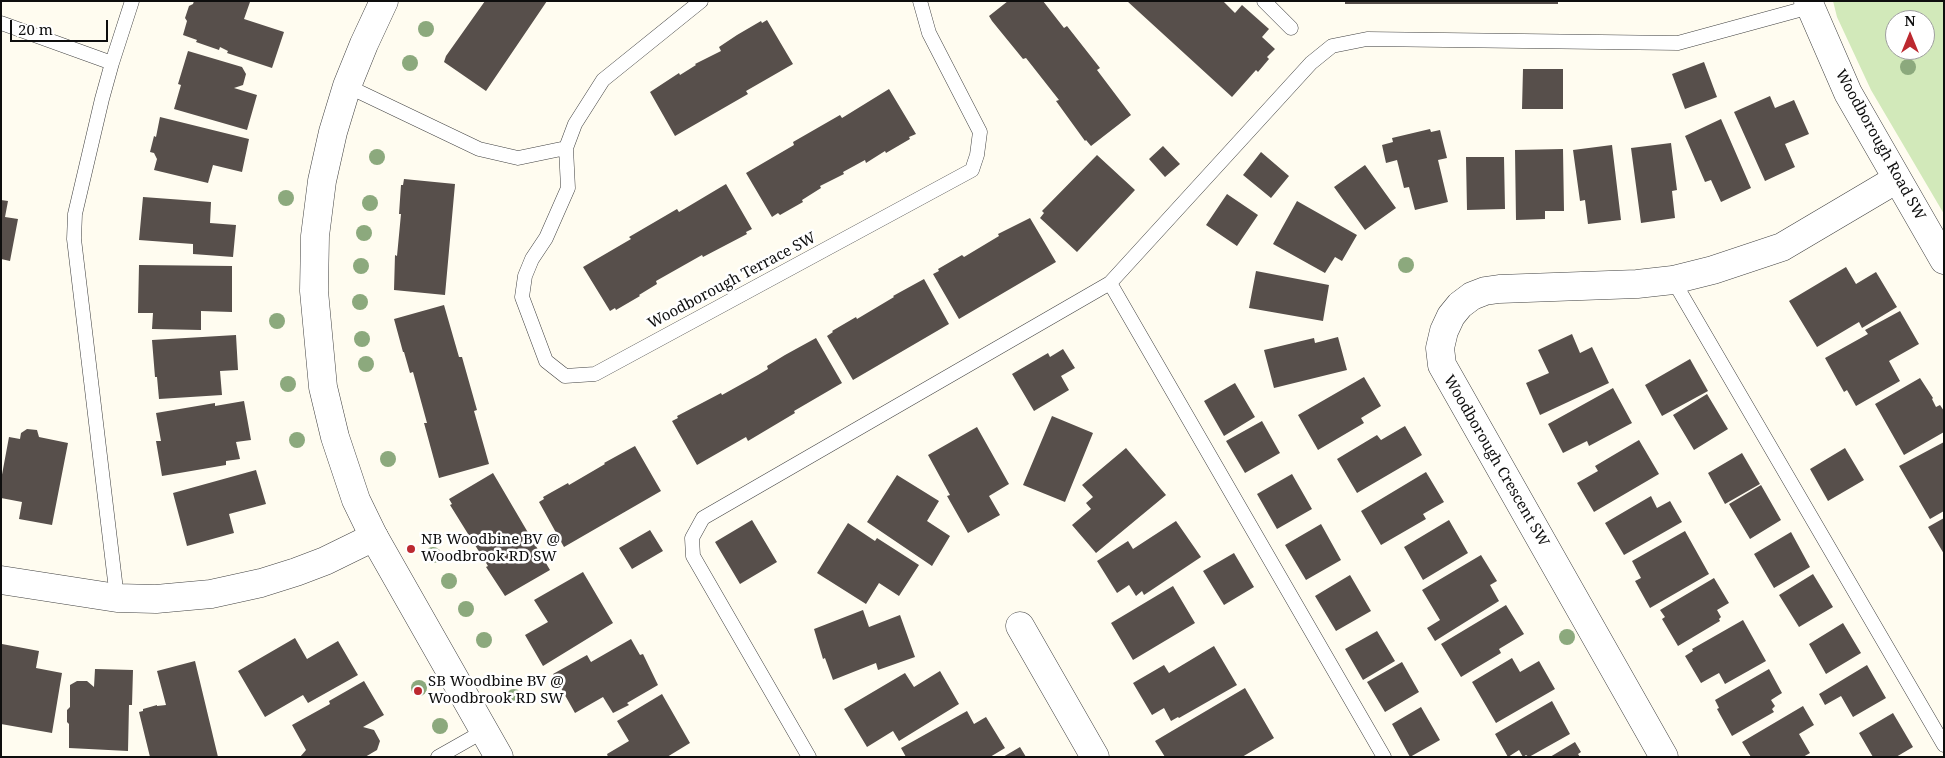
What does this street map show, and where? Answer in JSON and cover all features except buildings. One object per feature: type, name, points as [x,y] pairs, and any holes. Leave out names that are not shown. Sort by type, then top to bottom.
[{"type":"street","points":[[384,1],[347,86],[333,132],[322,181],[315,236],[314,291],[322,387],[335,437],[356,500],[374,537],[499,757]]},
{"type":"street","name":"Woodborough Road SW","points":[[1809,4],[1848,93],[1944,260]]},
{"type":"street","name":"Woodborough Crescent SW","points":[[1664,757],[1442,365],[1440,348],[1444,331],[1451,316],[1460,305],[1472,296],[1485,291],[1499,288],[1636,284],[1673,280],[1713,270],[1782,246],[1897,180]]},
{"type":"street","points":[[1,580],[117,598],[156,599],[210,594],[261,583],[325,561],[374,537]]},
{"type":"street","points":[[1020,626],[1095,757]]},
{"type":"lane","points":[[117,598],[74,239],[75,214],[112,63],[132,1]]},
{"type":"lane","name":"Woodborough Terrace SW","points":[[701,1],[603,80],[575,124],[566,148],[568,188],[546,238],[532,258],[525,276],[522,297],[546,360],[565,376],[595,374],[972,170],[977,155],[980,132],[929,33],[920,1]]},
{"type":"lane","points":[[1264,1],[1291,28]]},
{"type":"lane","points":[[809,757],[693,556],[692,538],[703,518],[1110,282],[1311,63],[1332,46],[1367,39],[1678,42],[1809,4]]},
{"type":"lane","points":[[1,23],[112,63]]},
{"type":"lane","points":[[347,86],[479,149],[518,158],[566,148]]},
{"type":"lane","points":[[1673,280],[1944,745]]},
{"type":"lane","points":[[1110,282],[1384,757]]},
{"type":"lane","points":[[438,757],[484,731]]},
{"type":"green space","points":[[1833,1],[1944,1],[1944,214],[1871,90],[1837,17]]},
{"type":"place","name":"NB Woodbine BV @ Woodbrook RD SW","points":[[411,549]]},
{"type":"place","name":"SB Woodbine BV @ Woodbrook RD SW","points":[[418,691]]}]
